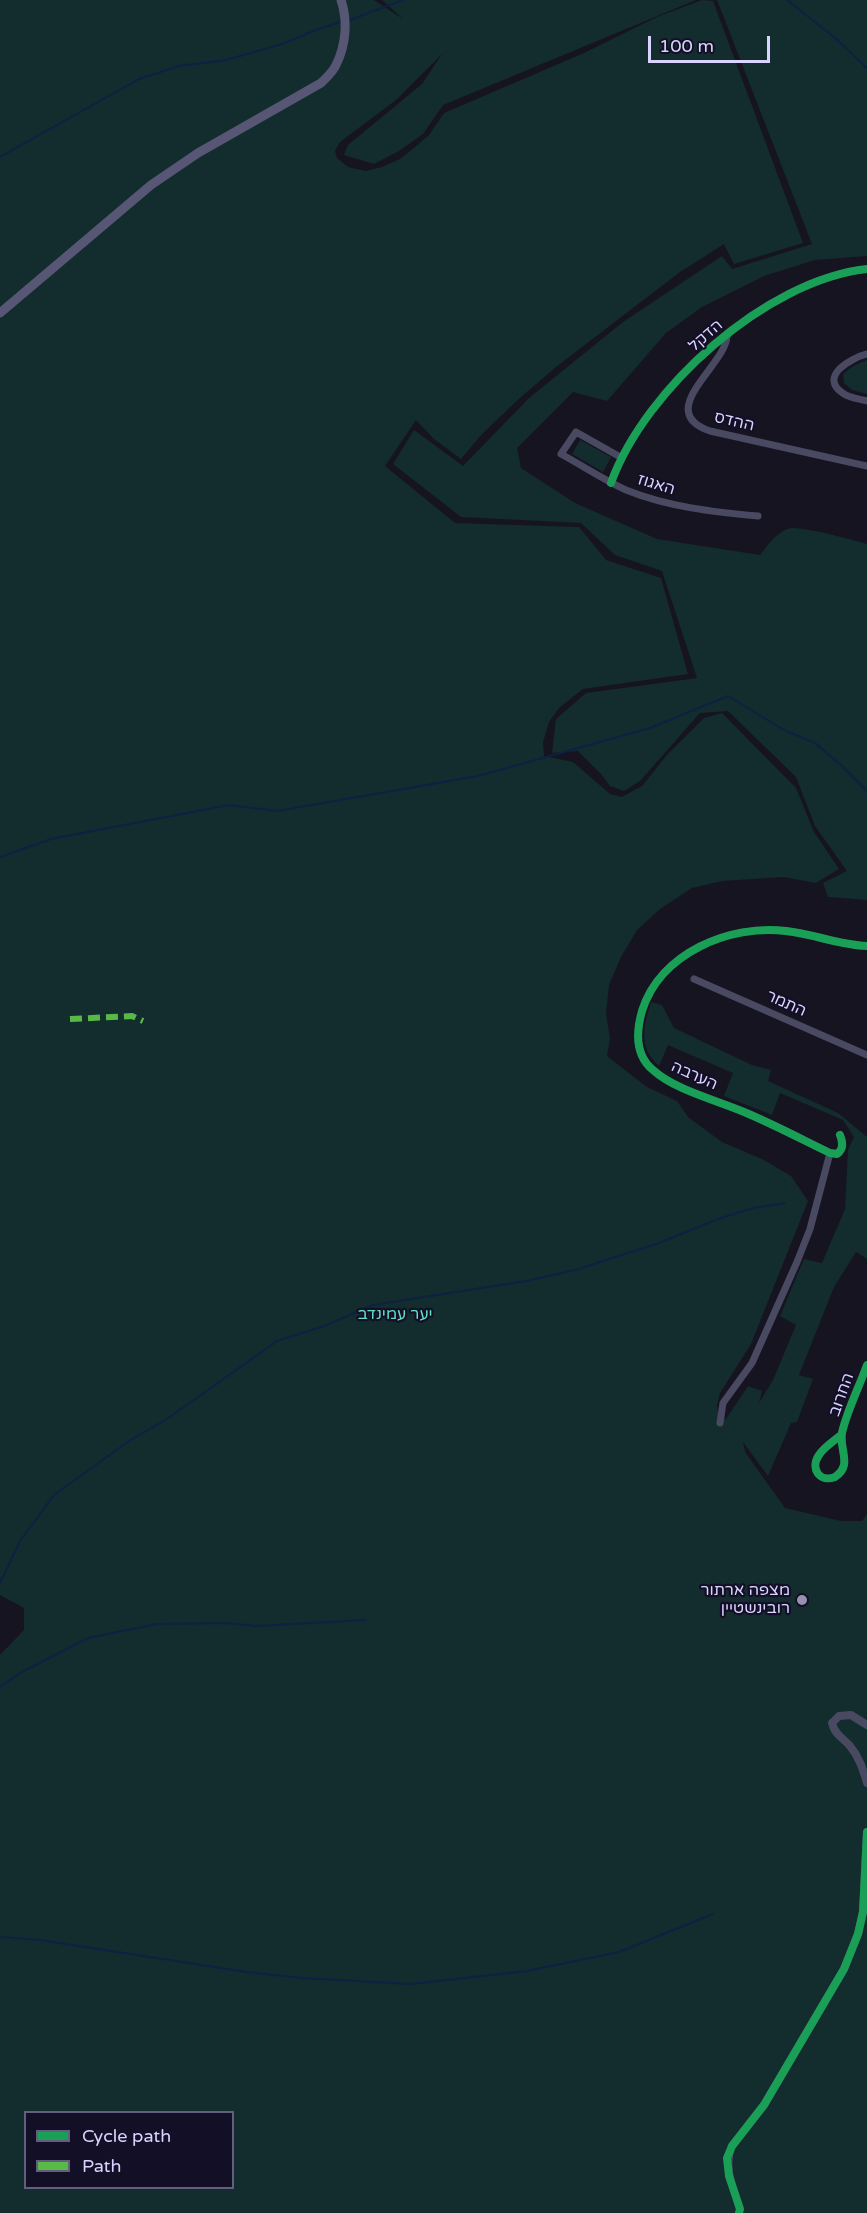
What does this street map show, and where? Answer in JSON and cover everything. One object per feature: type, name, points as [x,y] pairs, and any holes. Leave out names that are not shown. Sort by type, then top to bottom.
[{"type":"main road","points":[[0,314],[151,186],[198,153],[321,83],[336,67],[344,43],[345,15],[341,0]]},
{"type":"street","name":"הדקל","points":[[611,483],[622,458],[643,424],[693,365],[727,335],[769,304],[804,286],[830,276],[867,270]]},
{"type":"street","name":"ההדס","points":[[727,335],[723,349],[692,396],[689,413],[694,423],[710,431],[867,466]]},
{"type":"street","points":[[867,354],[841,366],[835,380],[838,389],[844,394],[867,401]]},
{"type":"street","name":"האגוז","points":[[622,458],[576,432],[561,454],[611,483],[639,495],[713,512],[758,516]]},
{"type":"street","name":"הערבה","points":[[830,1153],[755,1117],[658,1075],[647,1065],[640,1052],[639,1022],[651,989],[665,972],[696,949],[727,936],[749,931],[789,931],[838,944],[867,946]]},
{"type":"street","name":"התמר","points":[[694,979],[867,1055]]},
{"type":"street","points":[[720,1423],[723,1403],[752,1363],[797,1262],[810,1229],[830,1153],[837,1154],[843,1145],[840,1135]]},
{"type":"street","name":"החרוב","points":[[841,1435],[845,1459],[843,1469],[833,1478],[821,1478],[816,1469],[818,1457],[841,1435],[867,1365]]},
{"type":"street","points":[[867,1725],[851,1715],[839,1716],[832,1723],[834,1731],[850,1746],[861,1761],[867,1783]]},
{"type":"street","points":[[739,2213],[740,2209],[729,2176],[727,2158],[732,2146],[764,2105],[844,1969],[858,1934],[863,1912],[867,1832]]},
{"type":"green space","name":"יער עמינדב","points":[[0,0],[374,0],[403,19],[382,0],[696,0],[443,105],[423,134],[399,151],[374,164],[344,155],[348,145],[422,84],[442,54],[396,100],[340,142],[335,151],[337,158],[348,167],[366,171],[400,159],[429,135],[444,113],[584,53],[657,17],[702,0],[713,1],[803,243],[734,264],[724,244],[680,272],[556,367],[482,434],[461,459],[434,439],[416,420],[385,466],[455,523],[579,527],[606,560],[661,578],[688,674],[583,689],[559,708],[549,722],[543,742],[544,756],[573,762],[610,794],[622,797],[642,786],[666,756],[704,718],[722,713],[796,788],[814,832],[839,869],[816,883],[784,877],[722,881],[692,888],[660,909],[637,930],[621,957],[609,985],[606,1014],[610,1038],[607,1056],[647,1087],[677,1101],[688,1117],[722,1142],[764,1160],[791,1176],[808,1201],[751,1344],[720,1393],[717,1405],[719,1418],[726,1419],[748,1386],[762,1391],[759,1403],[773,1380],[796,1325],[780,1316],[804,1259],[822,1263],[845,1209],[848,1150],[854,1137],[843,1120],[780,1093],[772,1115],[724,1096],[733,1073],[668,1045],[659,1066],[648,1052],[644,1037],[651,1002],[662,1005],[674,1028],[752,1065],[771,1070],[768,1081],[838,1113],[867,1137],[867,1259],[856,1252],[834,1287],[799,1375],[813,1379],[797,1422],[791,1423],[768,1476],[743,1442],[745,1452],[785,1508],[841,1521],[862,1521],[867,1514],[867,2213],[0,2213],[0,1655],[24,1630],[24,1608],[0,1595]]},
{"type":"green space","points":[[717,0],[867,0],[867,256],[815,260],[764,276],[702,307],[666,333],[607,401],[573,392],[517,448],[521,468],[575,503],[657,539],[760,555],[778,535],[787,529],[798,528],[867,544],[867,900],[828,897],[823,883],[847,871],[815,826],[796,777],[728,711],[700,713],[640,781],[624,791],[610,786],[578,751],[552,753],[556,719],[586,693],[697,678],[662,571],[615,555],[581,523],[461,517],[393,464],[414,430],[463,466],[529,398],[623,322],[722,256],[732,269],[812,244]]},
{"type":"green space","points":[[867,360],[867,394],[852,390],[844,383],[843,374],[853,366]]},
{"type":"green space","points":[[580,440],[611,457],[603,472],[572,454]]},
{"type":"waterway","points":[[347,21],[403,0]]},
{"type":"waterway","points":[[787,0],[834,37],[867,68]]},
{"type":"waterway","points":[[0,157],[139,79],[179,66],[226,60],[282,44],[341,22]]},
{"type":"waterway","points":[[0,857],[51,839],[229,805],[277,811],[478,776],[650,728],[728,696],[784,730],[815,743],[867,791]]},
{"type":"waterway","points":[[0,1583],[20,1541],[54,1495],[129,1441],[167,1419],[277,1341],[324,1326],[373,1305],[526,1281],[575,1270],[659,1243],[718,1219],[753,1208],[785,1203]]},
{"type":"waterway","points":[[0,1687],[22,1672],[88,1638],[157,1624],[226,1623],[256,1626],[366,1620]]},
{"type":"waterway","points":[[0,1937],[40,1940],[247,1972],[301,1978],[411,1984],[527,1971],[619,1952],[713,1914]]},
{"type":"marked path","points":[[70,1019],[132,1016],[143,1021]]},
{"type":"cycle path","points":[[611,483],[628,447],[651,411],[680,377],[714,345],[751,317],[789,294],[828,277],[867,269]]},
{"type":"cycle path","points":[[840,1135],[841,1150],[837,1154],[830,1153],[755,1117],[673,1083],[647,1064],[638,1043],[639,1027],[642,1011],[651,991],[664,973],[681,958],[721,938],[742,932],[786,931],[846,944],[867,946]]},
{"type":"cycle path","points":[[841,1435],[824,1449],[816,1460],[816,1469],[824,1478],[835,1477],[843,1467],[842,1433],[867,1365]]},
{"type":"cycle path","points":[[739,2213],[740,2209],[729,2176],[727,2158],[732,2146],[764,2105],[844,1969],[858,1934],[863,1912],[867,1832]]},
{"type":"place","name":"מצפה ארתור רובינשטיין","points":[[802,1600]]}]
